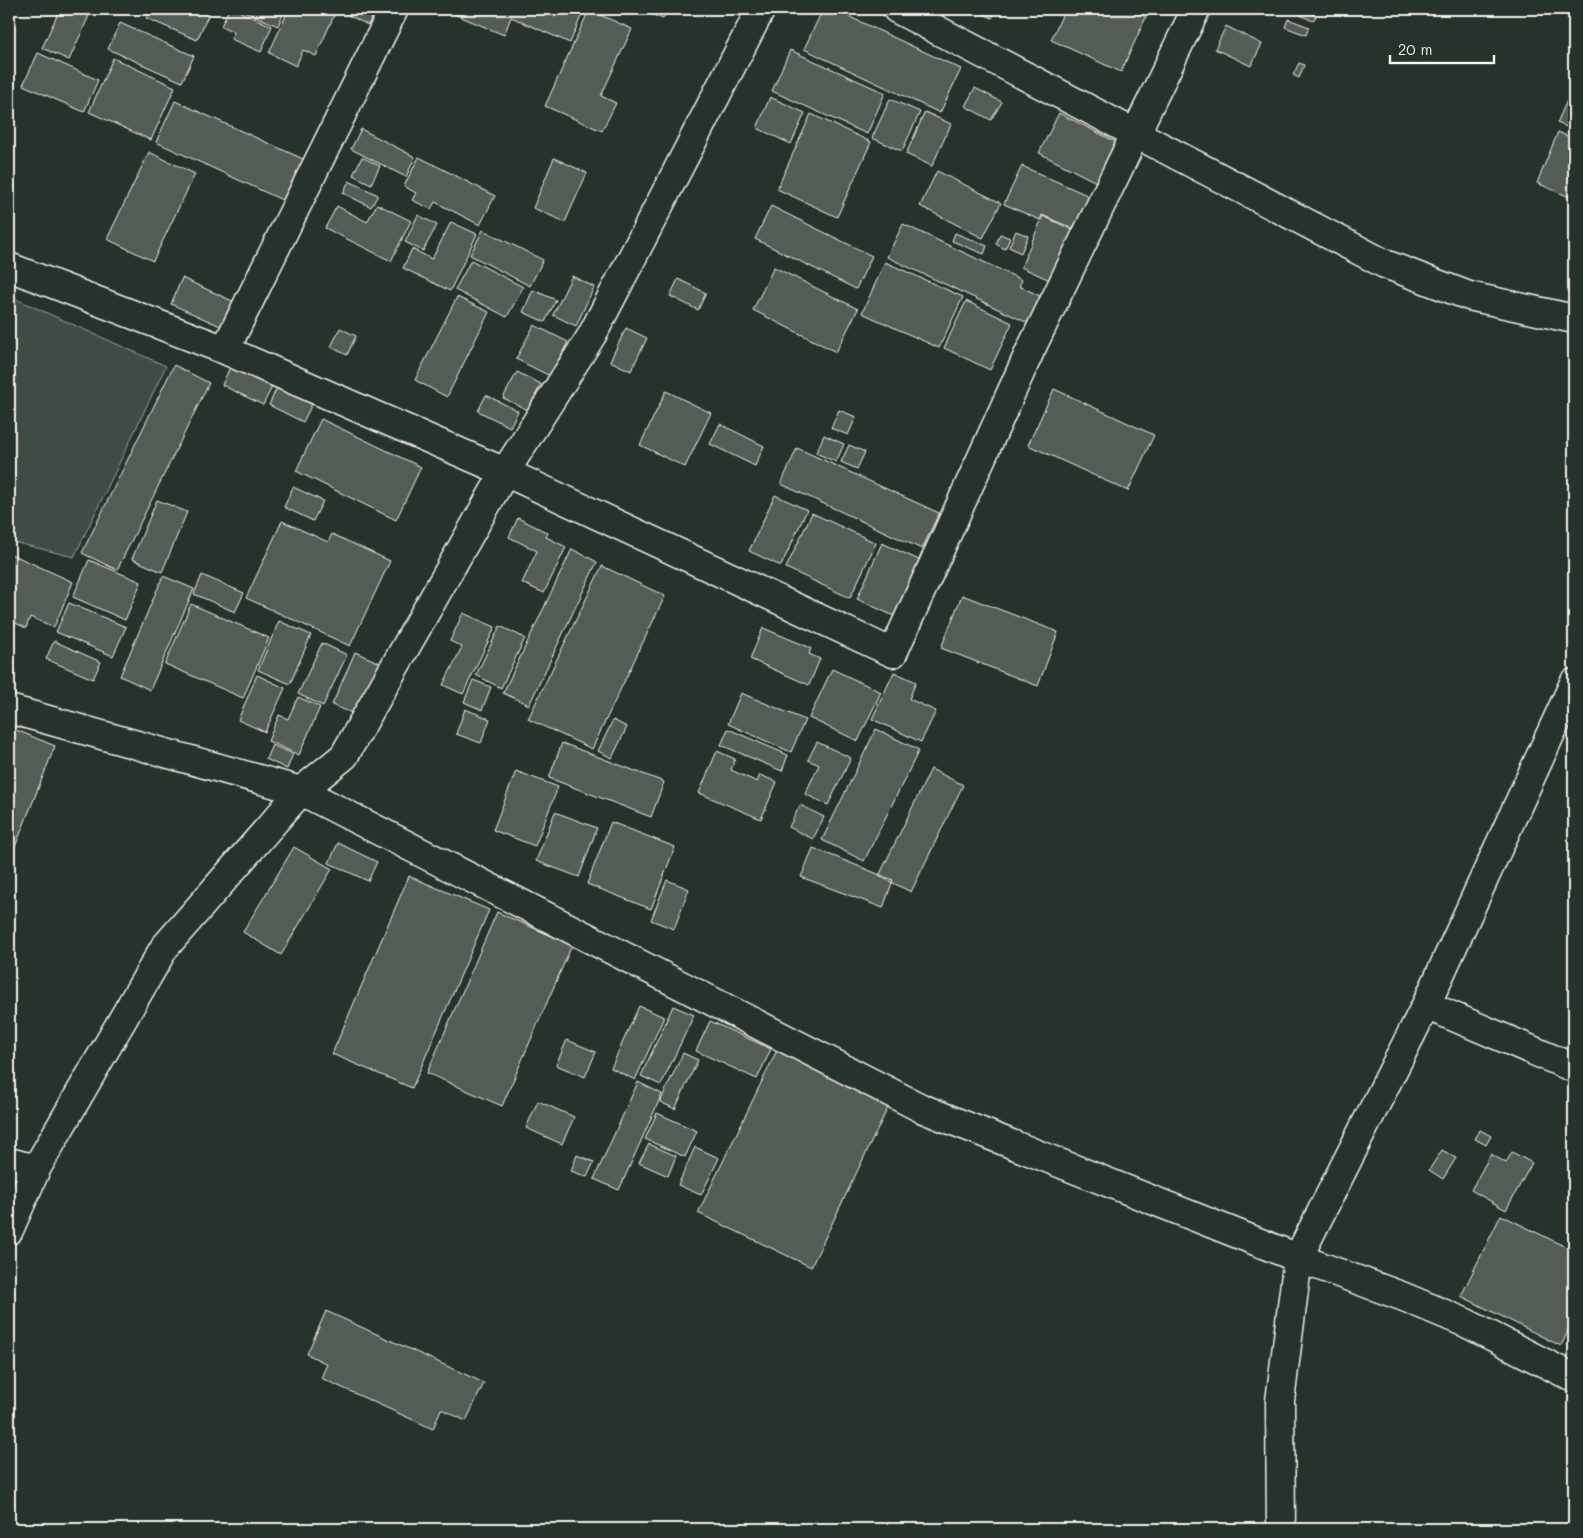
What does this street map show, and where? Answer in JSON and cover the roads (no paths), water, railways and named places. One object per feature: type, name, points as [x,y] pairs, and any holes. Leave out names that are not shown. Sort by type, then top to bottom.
[{"type":"street","points":[[225,350],[394,9]]},
{"type":"street","points":[[9,1230],[36,1169],[164,948],[301,791],[344,756],[505,472],[592,335],[761,9]]},
{"type":"street","points":[[897,9],[1377,260],[1408,274],[1469,296],[1574,319]]},
{"type":"street","points":[[9,267],[225,350],[505,472],[893,653],[1030,351],[1196,9]]},
{"type":"street","points":[[1281,1529],[1280,1401],[1298,1258],[1426,1005],[1574,683]]},
{"type":"street","points":[[9,709],[301,791],[921,1108],[1298,1258],[1404,1297],[1466,1323],[1574,1378]]},
{"type":"street","points":[[1426,1005],[1574,1068]]},
{"type":"street","points":[[9,1162],[36,1169]]}]
